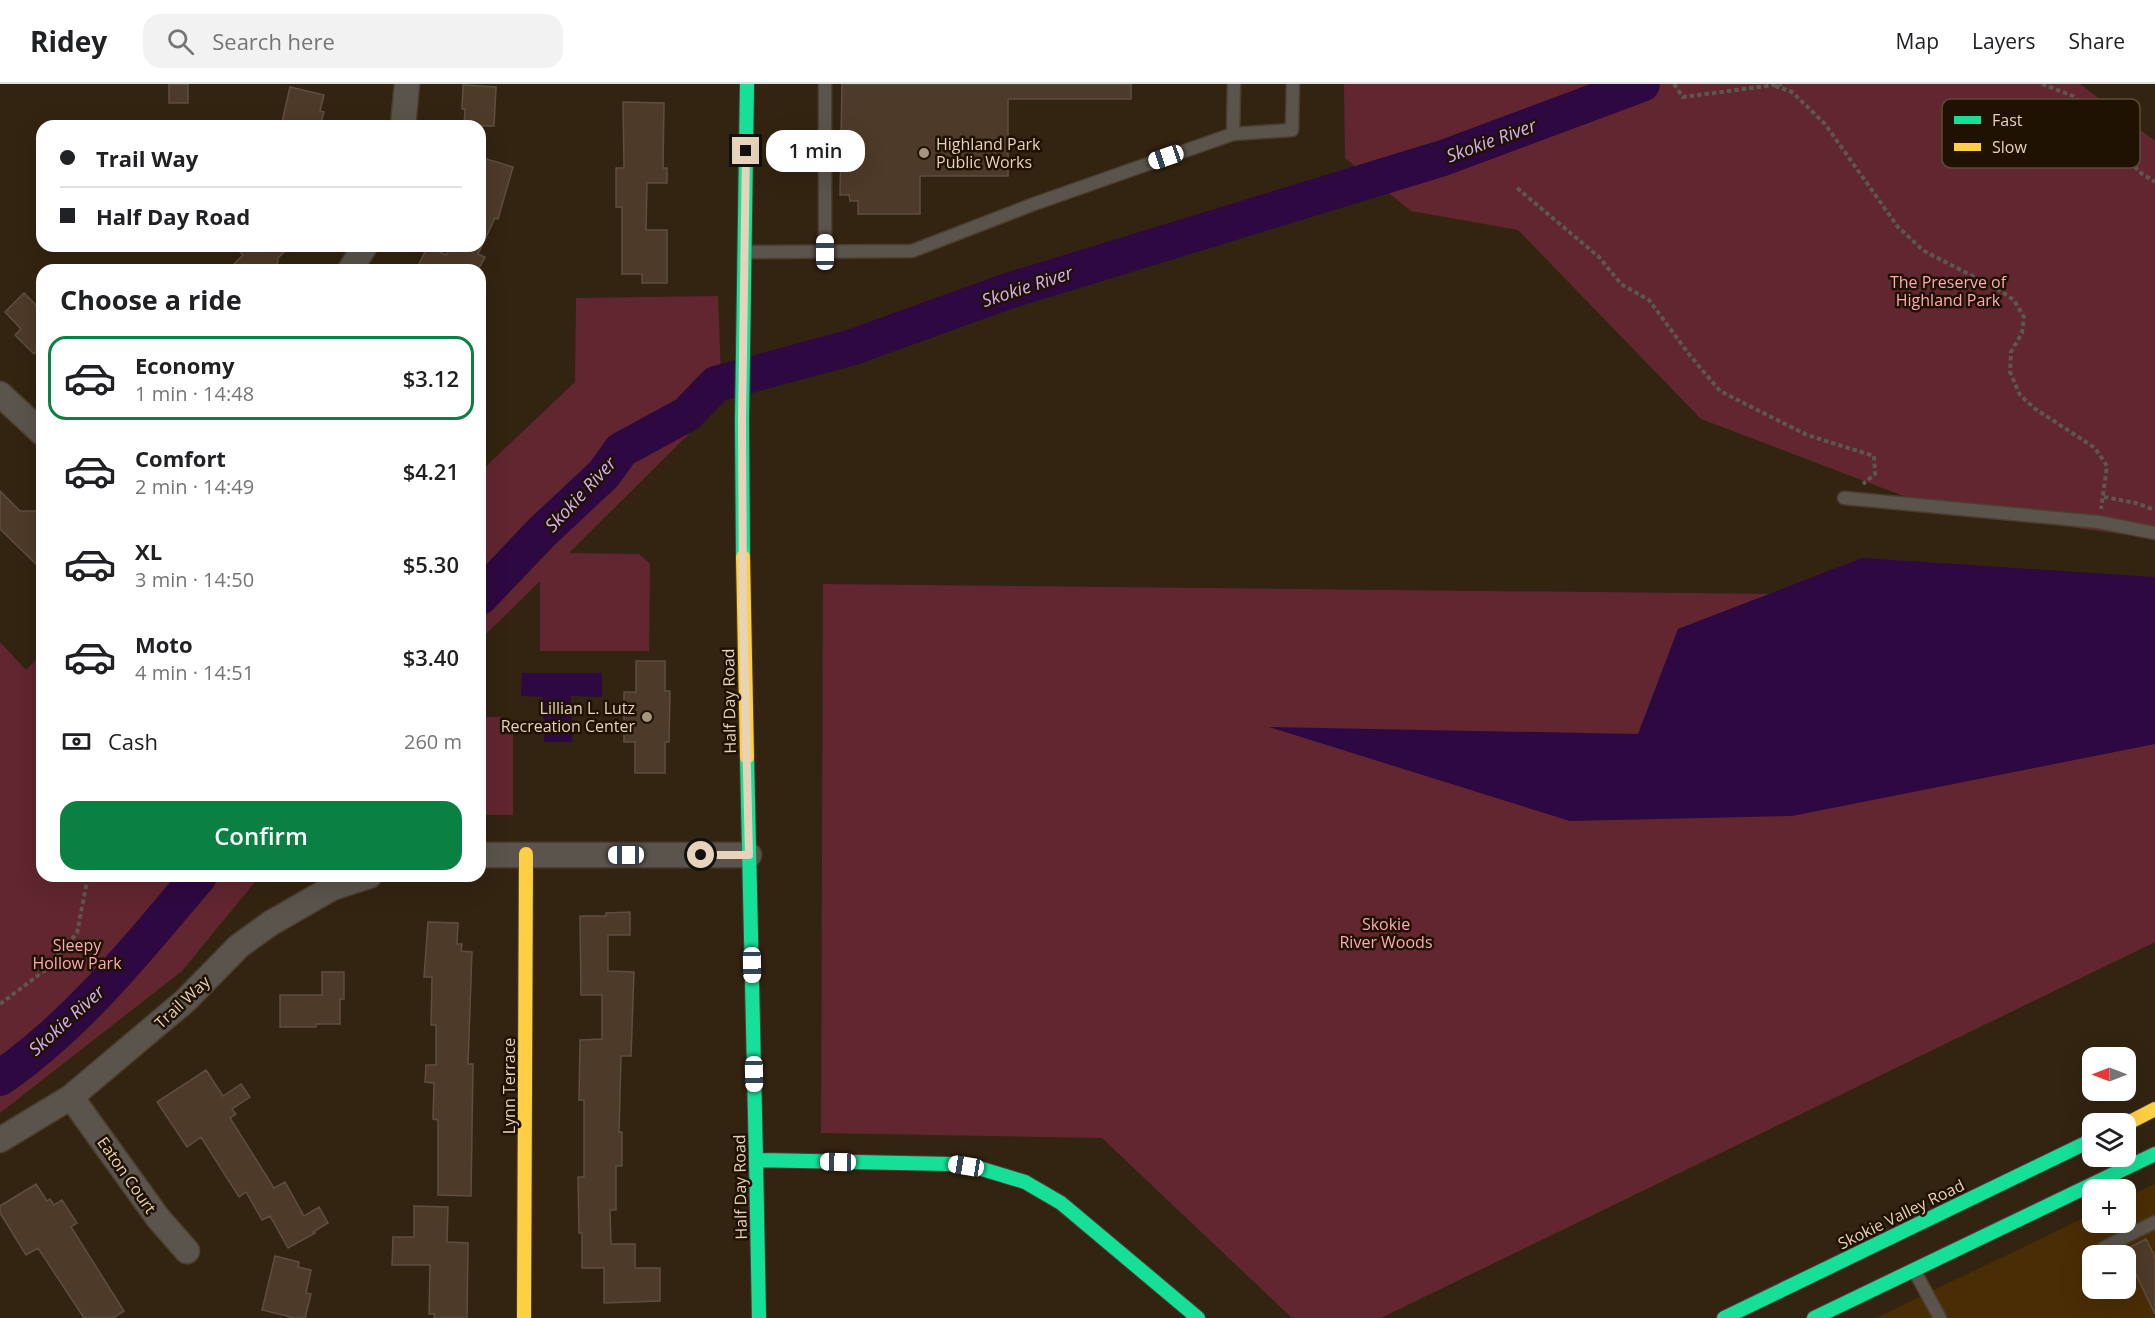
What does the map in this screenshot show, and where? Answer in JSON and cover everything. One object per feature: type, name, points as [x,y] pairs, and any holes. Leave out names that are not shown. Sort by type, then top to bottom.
[{"type":"main road","name":"Half Day Road","points":[[747,84],[742,420],[743,604],[759,1318]]},
{"type":"main road","name":"Lynn Terrace","points":[[524,1318],[526,854]]},
{"type":"main road","points":[[2136,1119],[2155,1109]]},
{"type":"main road","name":"Skokie Valley Road","points":[[1724,1318],[2082,1145]]},
{"type":"main road","points":[[1814,1318],[2155,1154]]},
{"type":"main road","points":[[756,1160],[950,1164],[982,1169],[1025,1182],[1061,1203],[1198,1318]]},
{"type":"main road","points":[[1708,1314],[1847,1258]]},
{"type":"street","points":[[404,120],[407,84]]},
{"type":"street","points":[[0,394],[36,427]]},
{"type":"street","points":[[486,855],[749,855]]},
{"type":"street","name":"Trail Way","points":[[0,1140],[71,1097],[185,1001],[239,946],[304,903],[332,888],[350,882]]},
{"type":"street","name":"Eaton Court","points":[[71,1097],[158,1218],[187,1251]]},
{"type":"lane","points":[[825,84],[825,252]]},
{"type":"lane","points":[[1233,134],[1234,84]]},
{"type":"lane","points":[[745,252],[912,251],[1034,204],[1233,134],[1292,130],[1293,84]]},
{"type":"lane","points":[[1844,498],[2099,522],[2155,533]]},
{"type":"lane","points":[[2109,1245],[2155,1222]]},
{"type":"lane","points":[[1914,1271],[1940,1318]]},
{"type":"path","points":[[1674,84],[1683,97],[1782,84]]},
{"type":"path","points":[[2042,84],[2076,99]]},
{"type":"path","points":[[1775,86],[1792,92],[1825,124],[1898,228],[1924,251],[1996,288],[2014,300],[2024,317],[2022,333],[2011,352],[2010,372],[2020,395],[2034,408],[2095,448],[2107,466],[2099,522]]},
{"type":"path","points":[[2136,168],[2155,182]]},
{"type":"path","points":[[1517,188],[1599,257],[1621,284],[1649,300],[1688,353],[1720,391],[1807,435],[1874,456],[1875,474],[1844,498]]},
{"type":"path","points":[[2104,497],[2136,503],[2155,510]]},
{"type":"path","points":[[0,1004],[44,971],[77,933],[87,882]]},
{"type":"shaded area","points":[[1862,558],[2155,577],[2155,744],[1792,816],[1570,821],[1269,727],[1638,734],[1678,629]]},
{"type":"shaded area","points":[[522,673],[602,673],[602,697],[571,696],[572,742],[544,742],[543,697],[521,696]]},
{"type":"shaded area","points":[[2155,1184],[2155,1318],[1876,1318],[2082,1219],[2082,1233],[2136,1233],[2136,1193]]},
{"type":"green space","name":"The Preserve of Highland Park","points":[[1344,84],[2080,84],[2100,99],[1942,99],[1942,168],[2140,168],[2140,130],[2155,141],[2155,539],[1935,508],[1701,419],[1518,230],[1411,211],[1345,158]]},
{"type":"green space","points":[[718,296],[722,401],[569,553],[639,554],[650,564],[649,651],[540,651],[540,581],[486,634],[486,466],[575,382],[576,298]]},
{"type":"green space","name":"Skokie River Woods","points":[[823,584],[2155,598],[2155,942],[1381,1318],[1292,1318],[1102,1138],[821,1133]]},
{"type":"green space","name":"Sleepy Hollow Park","points":[[0,642],[26,670],[36,660],[36,882],[255,882],[182,971],[0,1113]]},
{"type":"green space","points":[[486,717],[503,717],[513,728],[513,815],[486,815]]},
{"type":"building","points":[[169,84],[188,84],[188,103],[169,103]]},
{"type":"building","name":"Highland Park Public Works","points":[[842,84],[1131,84],[1131,99],[1008,99],[1008,176],[920,176],[920,214],[858,214],[858,201],[850,201],[849,195],[840,195]]},
{"type":"building","points":[[463,85],[496,87],[494,126],[486,126],[486,120],[464,120],[465,109],[462,109]]},
{"type":"building","points":[[290,87],[324,95],[320,111],[324,112],[322,120],[282,120]]},
{"type":"building","points":[[623,102],[664,103],[663,168],[667,168],[667,183],[647,183],[646,230],[667,230],[667,283],[642,283],[642,274],[622,274],[622,207],[616,207],[616,168],[624,168]]},
{"type":"building","points":[[486,159],[513,167],[498,219],[495,218],[486,237]]},
{"type":"building","points":[[240,252],[284,252],[278,258],[278,264],[234,264],[243,255]]},
{"type":"building","points":[[425,252],[440,252],[446,255],[447,252],[479,252],[478,254],[485,257],[481,264],[419,264]]},
{"type":"building","points":[[24,293],[36,305],[36,352],[34,354],[15,335],[21,329],[5,312]]},
{"type":"building","points":[[0,491],[20,511],[36,511],[36,564],[0,529]]},
{"type":"building","name":"Lillian L. Lutz Recreation Center","points":[[636,661],[665,661],[665,691],[670,691],[669,742],[665,742],[665,773],[635,773],[635,742],[624,742],[624,692],[636,692]]},
{"type":"building","points":[[630,912],[630,935],[608,935],[608,971],[634,972],[631,1056],[621,1056],[619,1132],[622,1132],[622,1166],[616,1166],[616,1210],[610,1210],[611,1244],[635,1244],[635,1268],[660,1268],[660,1301],[604,1303],[604,1268],[582,1268],[582,1233],[579,1233],[578,1177],[584,1177],[584,1100],[579,1100],[580,1040],[602,1039],[602,995],[581,995],[580,916],[606,916],[606,913]]},
{"type":"building","points":[[428,922],[458,923],[457,944],[462,944],[461,951],[472,952],[468,1064],[473,1064],[471,1196],[438,1195],[438,1120],[433,1119],[434,1083],[425,1082],[426,1065],[436,1065],[436,1025],[431,1025],[432,977],[424,977]]},
{"type":"building","points":[[322,972],[344,972],[344,999],[340,999],[340,1024],[280,1027],[280,995],[322,995]]},
{"type":"building","points":[[206,1070],[223,1096],[241,1084],[250,1097],[232,1109],[236,1114],[230,1118],[274,1188],[285,1182],[304,1216],[319,1207],[328,1223],[313,1232],[315,1233],[288,1248],[270,1216],[262,1220],[246,1192],[239,1197],[201,1137],[187,1147],[157,1102]]},
{"type":"building","points":[[36,1184],[47,1201],[50,1199],[54,1205],[62,1200],[77,1223],[71,1227],[124,1311],[113,1318],[84,1318],[38,1248],[26,1255],[0,1213],[0,1206]]},
{"type":"building","points":[[414,1206],[448,1207],[447,1242],[468,1243],[467,1318],[434,1318],[435,1314],[429,1314],[430,1265],[392,1265],[393,1237],[414,1237]]},
{"type":"building","points":[[2146,1239],[2155,1257],[2155,1314],[2136,1275],[2136,1245],[2134,1245]]},
{"type":"building","points":[[275,1256],[299,1262],[298,1267],[311,1270],[306,1293],[311,1294],[305,1318],[295,1318],[262,1310]]},
{"type":"waterway","name":"Skokie River","points":[[486,591],[542,532],[604,474],[621,450],[687,414],[716,384],[853,347],[1008,291],[1443,158],[1642,84]]},
{"type":"waterway","name":"Skokie River","points":[[0,1078],[55,1034],[106,984],[194,882]]},
{"type":"traffic: fast","points":[[743,557],[742,420],[747,84]]},
{"type":"traffic: fast","points":[[747,757],[756,1160]]},
{"type":"traffic: fast","points":[[1724,1318],[2082,1145]]},
{"type":"traffic: fast","points":[[1814,1318],[2155,1154]]},
{"type":"traffic: fast","points":[[756,1160],[759,1318]]},
{"type":"traffic: fast","points":[[756,1160],[950,1164],[982,1169],[1025,1182],[1061,1203],[1198,1318]]},
{"type":"traffic: slow","points":[[743,557],[747,757]]},
{"type":"traffic: slow","points":[[524,1318],[526,854]]},
{"type":"traffic: slow","points":[[2136,1119],[2155,1109]]},
{"type":"place","name":"Highland Park Public Works","points":[[924,153]]},
{"type":"place","name":"Lillian L. Lutz Recreation Center","points":[[647,717]]},
{"type":"route","points":[[701,855],[749,855],[743,604],[742,420],[746,151]]}]
